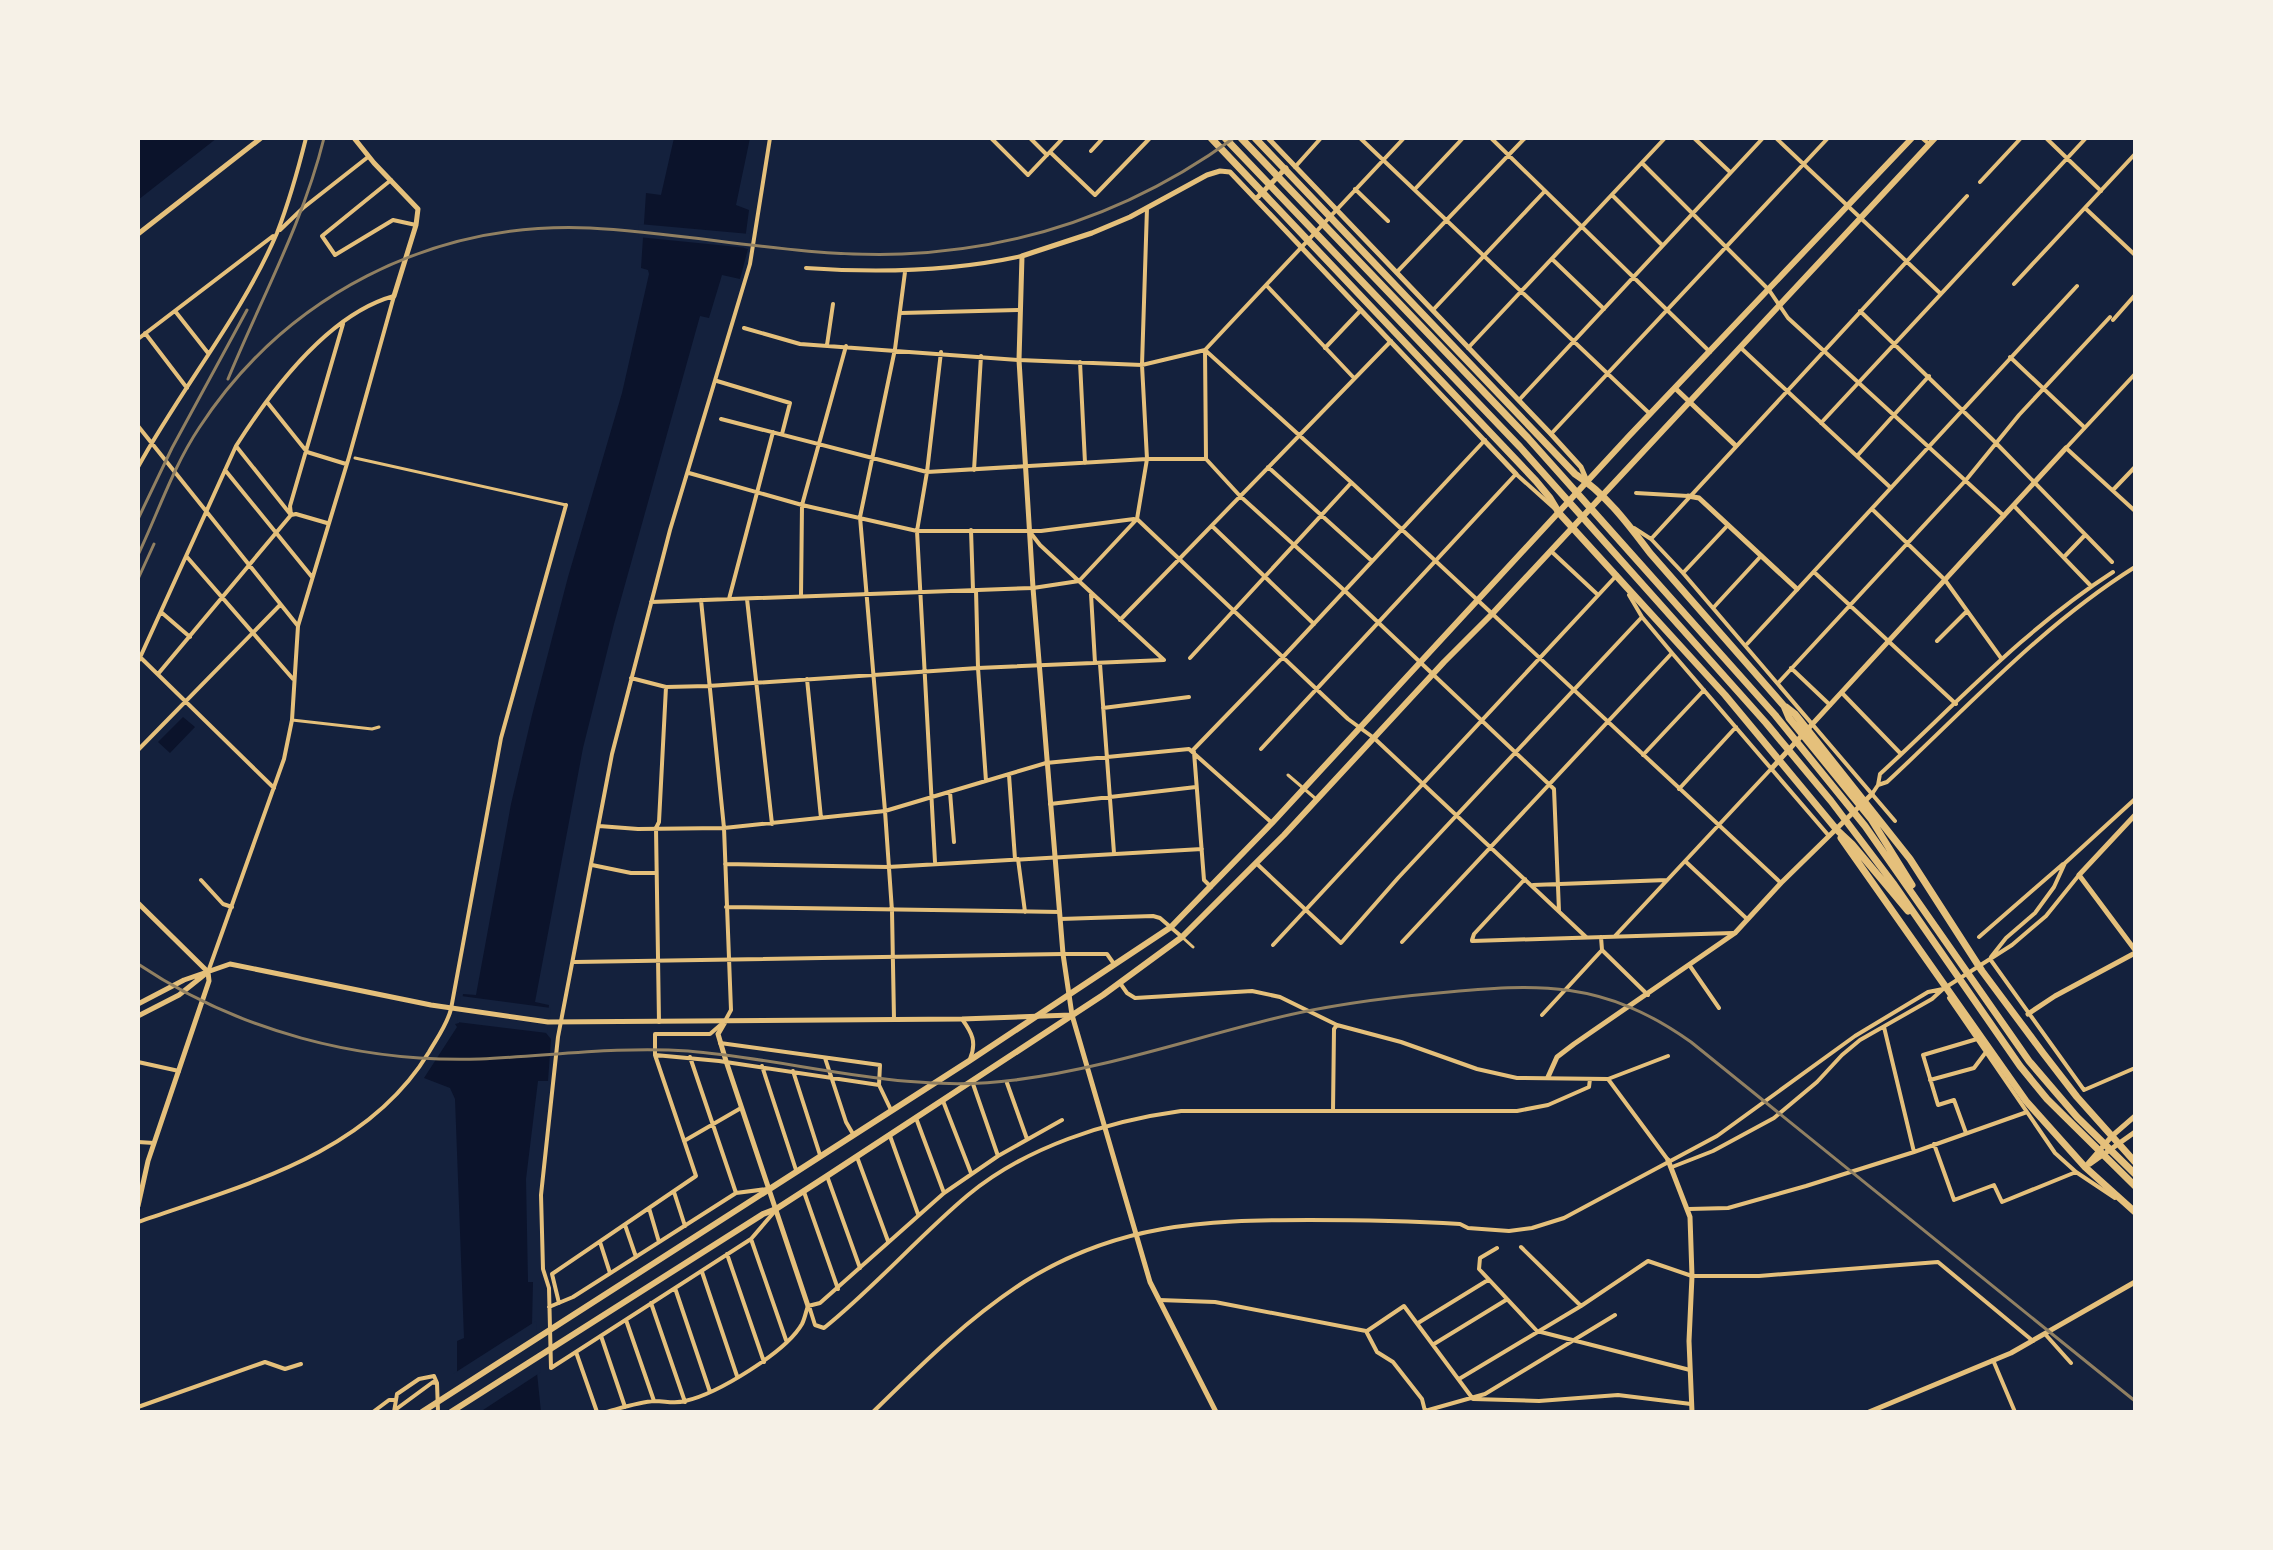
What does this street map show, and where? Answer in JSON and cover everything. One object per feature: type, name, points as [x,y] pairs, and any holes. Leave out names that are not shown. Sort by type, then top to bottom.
[{"type":"highway","points":[[1211,138],[1536,481],[1559,513],[1756,732],[1837,830],[2044,1123],[2085,1167],[2135,1212]]},
{"type":"highway","points":[[1225,138],[1520,447],[1756,711],[1831,801],[1991,1026],[2047,1099],[2135,1186]]},
{"type":"highway","points":[[1241,138],[1528,438],[1765,703],[1865,826],[2029,1061],[2077,1117],[2135,1174]]},
{"type":"highway","points":[[1255,138],[1575,474],[1588,482],[1630,526],[1784,706],[1795,714],[1910,859],[1982,971],[2043,1053],[2135,1162]]},
{"type":"highway","points":[[1784,706],[1789,718],[1889,845],[1934,922]]},
{"type":"highway","points":[[1837,830],[1925,930]]},
{"type":"main road","points":[[422,1412],[969,1061],[1171,927],[1272,823],[1419,662],[1912,138]]},
{"type":"main road","points":[[451,1412],[763,1214],[804,1192],[1120,983],[1182,937],[1492,614],[1932,141]]},
{"type":"street","points":[[138,234],[261,138]]},
{"type":"street","points":[[138,467],[243,299],[276,233],[306,138]]},
{"type":"street","points":[[138,1206],[141,1178],[208,989],[208,972],[284,759],[292,720],[298,626],[416,225],[418,209],[354,138]]},
{"type":"street","points":[[770,138],[750,264],[651,602],[612,754],[561,1022],[541,1195],[543,1269],[549,1288],[551,1368],[751,1239],[776,1209]]},
{"type":"street","points":[[991,138],[1028,175],[1063,138]]},
{"type":"street","points":[[1030,138],[1095,195],[1150,138]]},
{"type":"street","points":[[1091,151],[1103,138]]},
{"type":"street","points":[[1268,138],[1551,434],[1581,467],[1588,482]]},
{"type":"street","points":[[1256,199],[1321,138]]},
{"type":"street","points":[[1360,138],[1651,415]]},
{"type":"street","points":[[744,328],[800,344],[1019,360],[1142,365],[1205,350],[1404,138]]},
{"type":"street","points":[[1415,189],[1463,138]]},
{"type":"street","points":[[1491,138],[1710,353]]},
{"type":"street","points":[[1397,272],[1525,138]]},
{"type":"street","points":[[1468,348],[1665,138]]},
{"type":"street","points":[[1694,138],[1730,172]]},
{"type":"street","points":[[1519,400],[1763,138]]},
{"type":"street","points":[[1776,138],[1941,294]]},
{"type":"street","points":[[1551,434],[1828,138]]},
{"type":"street","points":[[1922,138],[1932,141]]},
{"type":"street","points":[[1980,182],[2021,138]]},
{"type":"street","points":[[2046,138],[2101,191]]},
{"type":"street","points":[[1821,423],[2086,138]]},
{"type":"street","points":[[2014,284],[2135,154]]},
{"type":"street","points":[[138,339],[369,157]]},
{"type":"street","points":[[1642,163],[1769,290],[1779,307],[2004,516]]},
{"type":"street","points":[[806,268],[905,272],[1022,256],[1092,233],[1147,208],[1202,177],[1220,171],[1233,175],[1516,474],[1559,513]]},
{"type":"street","points":[[391,180],[322,236],[335,255],[393,220],[416,225]]},
{"type":"street","points":[[1355,189],[1388,221]]},
{"type":"street","points":[[1433,310],[1544,192]]},
{"type":"street","points":[[1612,195],[1662,245]]},
{"type":"street","points":[[1651,539],[1967,196]]},
{"type":"street","points":[[651,602],[1033,588],[1079,581],[1137,519],[1147,459],[1142,365],[1147,208]]},
{"type":"street","points":[[2085,208],[2135,255]]},
{"type":"street","points":[[1022,256],[1019,360],[1029,530],[1046,763],[1063,954],[1072,1015],[1150,1282],[1216,1412]]},
{"type":"street","points":[[1552,259],[1604,309]]},
{"type":"street","points":[[894,1019],[892,911],[860,517],[895,349],[905,272]]},
{"type":"street","points":[[1267,286],[1354,378]]},
{"type":"street","points":[[1747,644],[2077,286]]},
{"type":"street","points":[[1779,682],[1966,480],[1995,442],[2043,389],[2135,295]]},
{"type":"street","points":[[274,788],[139,658],[236,446],[267,401],[313,347],[379,300],[394,296]]},
{"type":"street","points":[[827,345],[833,304]]},
{"type":"street","points":[[901,313],[1020,310]]},
{"type":"street","points":[[1325,348],[1361,310]]},
{"type":"street","points":[[175,311],[209,354]]},
{"type":"street","points":[[1860,311],[1929,376],[2112,562]]},
{"type":"street","points":[[158,674],[291,515],[290,506],[343,323]]},
{"type":"street","points":[[145,333],[187,388]]},
{"type":"street","points":[[1120,620],[1391,341]]},
{"type":"street","points":[[801,596],[802,505],[846,346]]},
{"type":"street","points":[[1741,348],[1892,488]]},
{"type":"street","points":[[1205,350],[1781,883]]},
{"type":"street","points":[[1205,350],[1206,459],[1240,496],[1554,789],[1559,911]]},
{"type":"street","points":[[935,862],[917,531],[941,352]]},
{"type":"street","points":[[974,470],[981,356]]},
{"type":"street","points":[[2010,357],[2084,427]]},
{"type":"street","points":[[1080,362],[1085,463]]},
{"type":"street","points":[[1615,936],[2135,374]]},
{"type":"street","points":[[1857,456],[1929,376]]},
{"type":"street","points":[[717,381],[790,403],[782,434]]},
{"type":"street","points":[[1676,389],[1735,445]]},
{"type":"street","points":[[267,401],[307,452],[346,464]]},
{"type":"street","points":[[721,419],[927,472],[1147,459],[1206,459]]},
{"type":"street","points":[[138,426],[298,626]]},
{"type":"street","points":[[729,599],[773,432]]},
{"type":"street","points":[[599,826],[724,828],[885,811],[1046,763],[1193,750],[1485,439]]},
{"type":"street","points":[[236,446],[291,515],[327,523]]},
{"type":"street","points":[[2066,448],[2135,511]]},
{"type":"street","points":[[138,1222],[273,1175],[311,1157],[367,1123],[409,1080],[449,1019],[501,738],[566,505],[355,458]]},
{"type":"street","points":[[1268,467],[1372,561]]},
{"type":"street","points":[[2113,490],[2135,467]]},
{"type":"street","points":[[225,470],[312,577]]},
{"type":"street","points":[[689,473],[802,505],[917,531],[1041,531],[1137,519]]},
{"type":"street","points":[[1261,749],[1516,474]]},
{"type":"street","points":[[1190,658],[1352,483]]},
{"type":"street","points":[[1636,493],[1699,498],[1797,589]]},
{"type":"street","points":[[2014,506],[2091,586]]},
{"type":"street","points":[[1872,509],[1945,580],[2001,658]]},
{"type":"street","points":[[1137,519],[1586,937]]},
{"type":"street","points":[[1683,573],[1728,525]]},
{"type":"street","points":[[1211,526],[1314,624]]},
{"type":"street","points":[[1630,526],[1651,539],[1747,644],[1895,821]]},
{"type":"street","points":[[971,530],[986,781]]},
{"type":"street","points":[[631,678],[666,687],[708,686],[978,668],[1164,660],[1040,545],[1029,530]]},
{"type":"street","points":[[2065,556],[2085,535]]},
{"type":"street","points":[[1550,551],[1597,594]]},
{"type":"street","points":[[1713,607],[1761,556]]},
{"type":"street","points":[[187,557],[294,681]]},
{"type":"street","points":[[1878,785],[1887,782],[2056,623],[2135,567]]},
{"type":"street","points":[[1814,571],[1956,704]]},
{"type":"street","points":[[1548,1077],[1557,1057],[1735,933],[1746,918],[1872,794],[1880,774],[2001,658],[2113,572]]},
{"type":"street","points":[[1273,945],[1617,574],[1642,617],[1829,836]]},
{"type":"street","points":[[1091,591],[1114,853]]},
{"type":"street","points":[[747,599],[772,824]]},
{"type":"street","points":[[701,600],[724,828],[731,1010],[718,1034],[815,1325],[824,1328],[953,1208],[982,1185],[1038,1152],[1078,1135],[1181,1111],[1534,1110],[1589,1087],[1590,1079]]},
{"type":"street","points":[[138,750],[280,605]]},
{"type":"street","points":[[1937,641],[1967,611]]},
{"type":"street","points":[[161,612],[190,637]]},
{"type":"street","points":[[1256,863],[1341,943],[1642,617]]},
{"type":"street","points":[[1402,942],[1672,653]]},
{"type":"street","points":[[1791,668],[1830,705]]},
{"type":"street","points":[[807,679],[821,818]]},
{"type":"street","points":[[659,1022],[656,828],[659,822],[666,687]]},
{"type":"street","points":[[1643,755],[1704,690]]},
{"type":"street","points":[[1842,693],[1901,754]]},
{"type":"street","points":[[1103,708],[1189,697]]},
{"type":"street","points":[[292,720],[372,729],[379,727]]},
{"type":"street","points":[[1679,789],[1736,727]]},
{"type":"street","points":[[1193,750],[1204,880],[1211,887]]},
{"type":"street","points":[[1193,750],[1272,823]]},
{"type":"street","points":[[1009,775],[1016,859],[1025,912]]},
{"type":"street","points":[[1288,775],[1316,799]]},
{"type":"street","points":[[1050,804],[1196,787]]},
{"type":"street","points":[[950,792],[954,842]]},
{"type":"street","points":[[1979,937],[2135,799]]},
{"type":"street","points":[[1668,1161],[1713,1151],[1774,1118],[1817,1082],[1842,1055],[2012,945],[2046,916],[2135,815]]},
{"type":"street","points":[[725,864],[888,867],[1202,849]]},
{"type":"street","points":[[1685,861],[1746,918]]},
{"type":"street","points":[[1990,959],[2006,938],[2035,913],[2054,887],[2065,863]]},
{"type":"street","points":[[592,865],[631,873],[656,873]]},
{"type":"street","points":[[2028,1014],[2135,951],[2079,875]]},
{"type":"street","points":[[1525,879],[1474,934],[1472,941],[1735,933]]},
{"type":"street","points":[[201,880],[223,904],[232,907]]},
{"type":"street","points":[[1531,885],[1667,880]]},
{"type":"street","points":[[138,903],[208,972]]},
{"type":"street","points":[[726,907],[1153,916],[1193,947]]},
{"type":"street","points":[[1601,937],[1602,950],[1648,995]]},
{"type":"street","points":[[1542,1015],[1602,950]]},
{"type":"street","points":[[574,962],[1107,954],[1115,966]]},
{"type":"street","points":[[1990,959],[2084,1090],[2135,1068]]},
{"type":"street","points":[[138,1004],[184,980],[237,964],[451,1009],[548,1022],[962,1019],[1072,1015]]},
{"type":"street","points":[[1690,966],[1719,1008]]},
{"type":"street","points":[[138,1016],[179,995],[208,972]]},
{"type":"street","points":[[1120,983],[1135,998],[1265,992],[1337,1025],[1517,1078],[1610,1082],[1668,1056]]},
{"type":"street","points":[[1943,989],[2055,1153],[2097,1188],[2124,1202]]},
{"type":"street","points":[[873,1412],[952,1334],[1025,1281],[1090,1248],[1137,1233],[1239,1220],[1405,1221],[1509,1231],[1564,1218],[1717,1136],[1855,1036],[1928,992],[1943,989]]},
{"type":"street","points":[[962,1019],[974,1039],[969,1061]]},
{"type":"street","points":[[559,1303],[552,1274],[696,1176],[655,1055],[655,1034],[710,1034],[725,1021]]},
{"type":"street","points":[[1333,1111],[1334,1029],[1337,1025]]},
{"type":"street","points":[[1884,1027],[1914,1152]]},
{"type":"street","points":[[1966,1133],[1954,1100],[1938,1105],[1923,1055],[1977,1039]]},
{"type":"street","points":[[720,1043],[880,1065],[879,1085],[891,1110]]},
{"type":"street","points":[[1930,1080],[1974,1068],[1986,1052]]},
{"type":"street","points":[[655,1055],[726,1061],[879,1085]]},
{"type":"street","points":[[690,1057],[736,1193]]},
{"type":"street","points":[[825,1057],[853,1134]]},
{"type":"street","points":[[138,1062],[179,1071]]},
{"type":"street","points":[[762,1066],[796,1171]]},
{"type":"street","points":[[793,1071],[820,1155]]},
{"type":"street","points":[[972,1081],[998,1156]]},
{"type":"street","points":[[1610,1082],[1668,1161],[1689,1209],[1692,1412]]},
{"type":"street","points":[[1007,1083],[1027,1139]]},
{"type":"street","points":[[943,1100],[971,1173]]},
{"type":"street","points":[[684,1141],[741,1108]]},
{"type":"street","points":[[1689,1209],[1728,1208],[1914,1152],[2027,1112]]},
{"type":"street","points":[[2085,1167],[2112,1136],[2135,1116]]},
{"type":"street","points":[[916,1118],[944,1193]]},
{"type":"street","points":[[808,1306],[820,1303],[838,1289],[918,1214],[971,1173],[1062,1120]]},
{"type":"street","points":[[2085,1167],[2135,1132]]},
{"type":"street","points":[[890,1136],[918,1214]]},
{"type":"street","points":[[138,1142],[154,1143]]},
{"type":"street","points":[[1934,1144],[1954,1200],[1994,1185],[2002,1202],[2076,1172]]},
{"type":"street","points":[[857,1157],[888,1241]]},
{"type":"street","points":[[827,1176],[860,1268]]},
{"type":"street","points":[[549,1307],[610,1273],[736,1193],[769,1188]]},
{"type":"street","points":[[674,1192],[685,1226]]},
{"type":"street","points":[[804,1192],[838,1289]]},
{"type":"street","points":[[649,1208],[659,1242]]},
{"type":"street","points":[[625,1224],[636,1257]]},
{"type":"street","points":[[751,1239],[786,1340]]},
{"type":"street","points":[[600,1242],[610,1273]]},
{"type":"street","points":[[1521,1247],[1581,1306]]},
{"type":"street","points":[[1497,1248],[1480,1258],[1479,1269],[1537,1331],[1691,1370]]},
{"type":"street","points":[[727,1254],[764,1362]]},
{"type":"street","points":[[1459,1379],[1581,1306],[1648,1261],[1692,1276],[1759,1276],[1938,1262],[2033,1341]]},
{"type":"street","points":[[702,1271],[737,1376]]},
{"type":"street","points":[[1418,1323],[1488,1280]]},
{"type":"street","points":[[1869,1412],[2033,1341],[2135,1282]]},
{"type":"street","points":[[675,1288],[710,1392]]},
{"type":"street","points":[[1159,1300],[1215,1302],[1366,1331],[1404,1306],[1473,1399]]},
{"type":"street","points":[[1434,1344],[1506,1300]]},
{"type":"street","points":[[651,1303],[685,1402]]},
{"type":"street","points":[[606,1412],[654,1401],[685,1402],[737,1376],[745,1376],[802,1325],[808,1306]]},
{"type":"street","points":[[1366,1331],[1377,1352],[1393,1362],[1422,1399],[1424,1412],[1473,1399],[1615,1315]]},
{"type":"street","points":[[626,1319],[654,1401]]},
{"type":"street","points":[[2045,1334],[2071,1363]]},
{"type":"street","points":[[601,1336],[625,1407]]},
{"type":"street","points":[[576,1352],[597,1412]]},
{"type":"street","points":[[1993,1360],[2015,1412]]},
{"type":"street","points":[[138,1407],[265,1362],[285,1369],[301,1364]]},
{"type":"street","points":[[394,1412],[397,1394],[419,1379],[434,1376],[438,1412]]},
{"type":"street","points":[[394,1412],[406,1400],[433,1382],[437,1383]]},
{"type":"street","points":[[1473,1399],[1539,1401],[1618,1395],[1691,1404]]},
{"type":"street","points":[[373,1412],[389,1400],[406,1400]]},
{"type":"water","points":[[138,138],[217,138],[138,200]]},
{"type":"water","points":[[674,138],[750,138],[736,205],[749,210],[744,248],[748,249],[740,279],[722,275],[709,318],[700,316],[614,624],[583,748],[535,1002],[549,1005],[546,1033],[551,1039],[548,1081],[538,1081],[526,1179],[528,1282],[533,1282],[532,1324],[541,1412],[457,1412],[457,1341],[464,1338],[455,1099],[450,1088],[424,1078],[457,1027],[455,1024],[459,1023],[463,994],[476,995],[511,804],[532,715],[568,577],[622,393],[649,274],[648,270],[641,268],[646,193],[661,195]]},
{"type":"water","points":[[183,717],[195,727],[170,753],[158,742]]},
{"type":"pier","points":[[639,224],[750,234],[748,248],[638,237]]},
{"type":"pier","points":[[461,996],[551,1008],[547,1033],[457,1022]]},
{"type":"pier","points":[[536,1321],[541,1372],[480,1412],[453,1412],[453,1374]]},
{"type":"railway","points":[[228,379],[293,231],[324,138]]},
{"type":"railway","points":[[138,555],[190,443],[234,381],[274,340],[319,305],[367,276],[419,253],[474,238],[531,229],[590,228],[823,252],[902,254],[947,251],[1035,234],[1118,205],[1158,186],[1234,138]]},
{"type":"railway","points":[[138,519],[172,448],[247,310]]},
{"type":"railway","points":[[138,579],[154,544]]},
{"type":"railway","points":[[138,964],[217,1008],[259,1025],[345,1048],[390,1055],[480,1059],[610,1051],[688,1051],[933,1083],[974,1083],[1048,1075],[1293,1014],[1375,1000],[1508,988],[1570,990],[1629,1007],[1691,1042],[2135,1401]]}]
